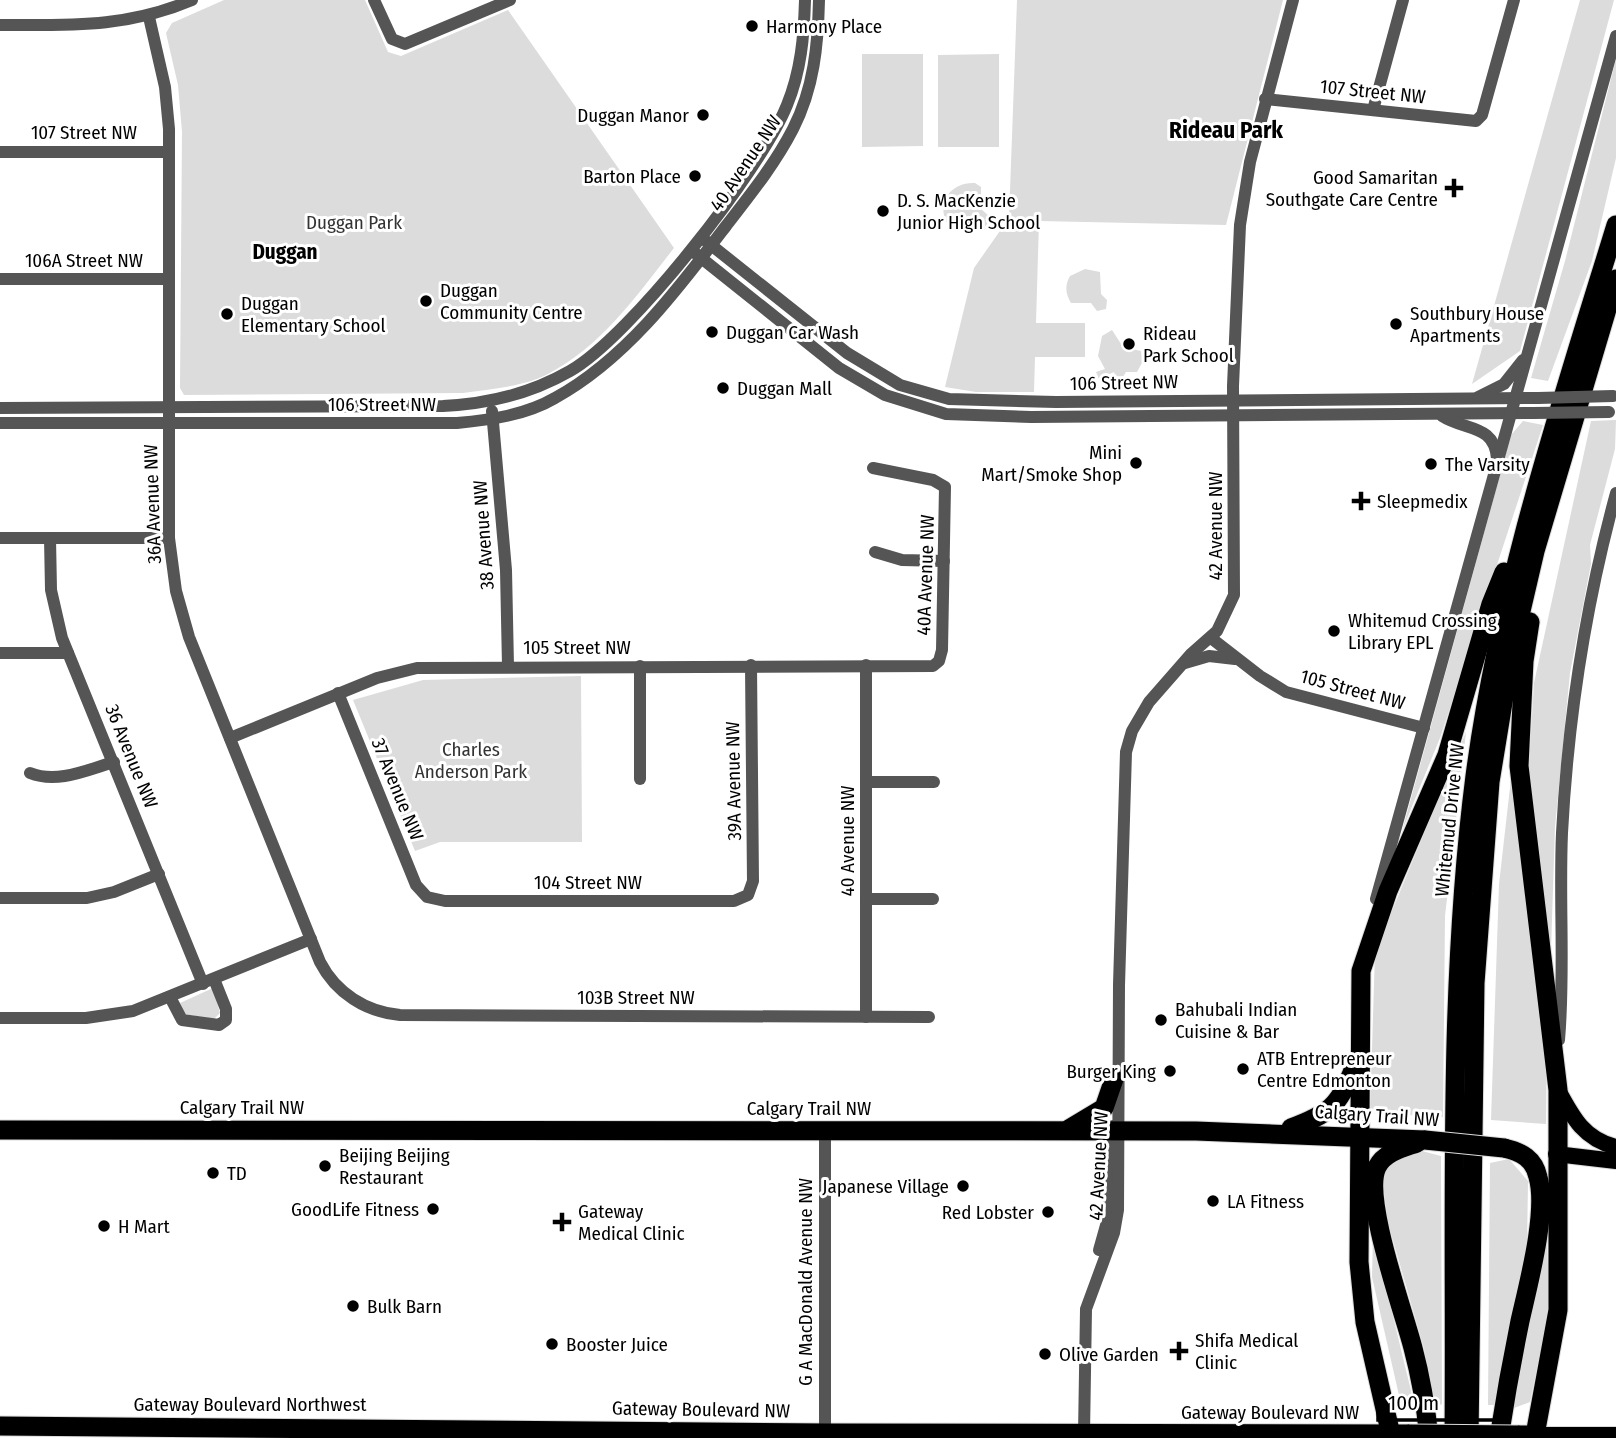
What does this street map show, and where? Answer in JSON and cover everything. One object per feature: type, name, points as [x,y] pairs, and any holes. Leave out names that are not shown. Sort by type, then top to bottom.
[{"type":"highway","name":"Whitemud Drive NW","points":[[1464,1436],[1456,1139],[1460,942],[1475,777],[1498,642],[1530,510],[1616,225]]},
{"type":"highway","name":"Whitemud Drive NW","points":[[1464,1436],[1475,983],[1490,782],[1499,723],[1535,551],[1616,279]]},
{"type":"highway","points":[[1397,1436],[1363,1303],[1358,1228],[1361,971],[1388,891],[1447,755],[1491,604],[1530,510]]},
{"type":"highway","points":[[1522,1437],[1558,1310],[1557,1065],[1526,845],[1519,766],[1524,661],[1537,585],[1535,551]]},
{"type":"highway","points":[[1280,1133],[1319,1117],[1336,1104],[1344,1094],[1359,1057]]},
{"type":"highway","points":[[1065,1131],[1101,1111],[1109,1099],[1116,1071]]},
{"type":"highway","name":"Calgary Trail NW","points":[[0,1130],[1280,1133],[1425,1140],[1556,1154]]},
{"type":"highway","points":[[1425,1140],[1395,1150],[1382,1160],[1374,1174],[1374,1187],[1377,1218],[1420,1376],[1429,1438]]},
{"type":"highway","points":[[1504,1148],[1522,1153],[1530,1160],[1538,1177],[1540,1192],[1522,1437]]},
{"type":"highway","name":"Gateway Boulevard Northwest","points":[[0,1426],[513,1432]]},
{"type":"highway","name":"Gateway Boulevard NW","points":[[513,1432],[1522,1437]]},
{"type":"main road","points":[[1558,1090],[1583,1131],[1616,1147]]},
{"type":"main road","name":"Calgary Trail NW","points":[[1556,1154],[1616,1161]]},
{"type":"main road","name":"Gateway Boulevard NW","points":[[1522,1437],[1616,1435]]},
{"type":"street","points":[[0,25],[102,24],[149,17],[192,0]]},
{"type":"street","points":[[374,0],[390,36],[398,44],[412,42],[510,0]]},
{"type":"street","name":"40 Avenue NW","points":[[700,236],[757,159],[782,116],[799,67],[804,0]]},
{"type":"street","name":"40 Avenue NW","points":[[701,258],[761,181],[794,128],[817,52],[819,0]]},
{"type":"street","name":"42 Avenue NW","points":[[1081,1434],[1080,1307],[1106,1229],[1116,1131],[1126,752],[1142,712],[1180,666],[1211,638],[1230,607],[1235,587],[1233,400],[1240,225],[1265,99],[1293,0]]},
{"type":"street","points":[[1373,110],[1403,0]]},
{"type":"street","name":"107 Street NW","points":[[1265,99],[1476,121],[1482,115],[1514,0]]},
{"type":"street","name":"36A Avenue NW","points":[[149,17],[165,87],[169,152],[169,538],[184,624],[311,939],[329,977],[347,996]]},
{"type":"street","name":"Whitemud Drive NW","points":[[1361,971],[1365,935],[1616,36]]},
{"type":"street","name":"107 Street NW","points":[[0,152],[169,152]]},
{"type":"street","name":"106 Street NW","points":[[0,408],[443,406],[491,401],[543,386],[600,350],[700,236],[847,353],[900,385],[932,396],[973,402],[1615,396]]},
{"type":"street","name":"106 Street NW","points":[[690,248],[851,376],[885,395],[920,409],[971,417],[1612,412]]},
{"type":"street","name":"106 Street NW","points":[[0,423],[443,424],[494,419],[553,400],[607,362],[633,338],[701,258]]},
{"type":"street","name":"106A Street NW","points":[[0,279],[169,279]]},
{"type":"street","points":[[1475,398],[1504,384],[1527,354]]},
{"type":"street","name":"38 Avenue NW","points":[[491,401],[506,570],[508,666]]},
{"type":"street","points":[[1439,414],[1489,436],[1496,448],[1497,465]]},
{"type":"street","name":"40A Avenue NW","points":[[873,468],[933,480],[945,487],[942,650],[937,663]]},
{"type":"street","points":[[1557,1065],[1562,845],[1569,744],[1587,618],[1616,493]]},
{"type":"street","points":[[0,538],[169,538]]},
{"type":"street","name":"36 Avenue NW","points":[[50,538],[53,602],[68,653],[159,874],[209,982]]},
{"type":"street","points":[[875,552],[902,560],[944,561]]},
{"type":"street","name":"105 Street NW","points":[[1211,638],[1272,685],[1292,694],[1424,728]]},
{"type":"street","points":[[0,653],[68,653]]},
{"type":"street","points":[[1180,666],[1209,656],[1238,660]]},
{"type":"street","name":"105 Street NW","points":[[230,738],[338,693],[410,668],[927,666],[937,663]]},
{"type":"street","name":"39A Avenue NW","points":[[748,895],[754,881],[751,665]]},
{"type":"street","name":"40 Avenue NW","points":[[866,665],[866,1017]]},
{"type":"street","points":[[640,666],[640,779]]},
{"type":"street","name":"37 Avenue NW","points":[[338,693],[416,885],[427,897]]},
{"type":"street","points":[[30,773],[44,778],[59,777],[114,762]]},
{"type":"street","points":[[866,782],[934,782]]},
{"type":"street","points":[[0,898],[87,898],[114,892],[159,874]]},
{"type":"street","name":"104 Street NW","points":[[427,897],[444,901],[734,901],[748,895]]},
{"type":"street","points":[[866,899],[933,899]]},
{"type":"street","points":[[0,1018],[98,1017],[133,1011],[311,939]]},
{"type":"street","points":[[170,997],[182,1020],[219,1025],[226,1020],[227,1013],[209,982]]},
{"type":"street","name":"103B Street NW","points":[[347,996],[377,1011],[400,1015],[929,1017]]},
{"type":"street","name":"G A MacDonald Avenue NW","points":[[825,1131],[825,1433]]},
{"type":"green space","name":"Duggan Park","points":[[224,0],[365,0],[388,52],[401,56],[508,10],[674,248],[618,318],[586,349],[548,374],[528,382],[463,393],[184,395],[180,388],[182,132],[178,85],[166,33],[172,23]]},
{"type":"green space","name":"Rideau Park","points":[[1017,0],[1283,0],[1226,225],[1039,221],[1036,323],[1085,323],[1085,357],[1035,357],[1034,392],[976,392],[945,387],[974,268],[1009,218]]},
{"type":"green space","points":[[1580,0],[1614,0],[1520,351],[1472,384]]},
{"type":"green space","points":[[862,54],[923,54],[923,146],[862,147]]},
{"type":"green space","points":[[999,54],[999,147],[938,147],[938,55]]},
{"type":"green space","points":[[1616,59],[1616,158],[1592,261],[1548,381],[1531,378],[1565,261]]},
{"type":"green space","points":[[975,183],[981,187],[981,209],[990,217],[985,230],[975,231],[968,223],[947,223],[944,207],[948,194],[959,186]]},
{"type":"green space","points":[[1085,269],[1100,272],[1101,294],[1107,300],[1106,309],[1097,311],[1091,303],[1071,303],[1066,289],[1067,283],[1070,276]]},
{"type":"green space","points":[[1112,330],[1123,347],[1141,351],[1143,361],[1137,372],[1126,372],[1121,380],[1116,378],[1114,372],[1099,379],[1096,372],[1105,369],[1098,356],[1102,336]]},
{"type":"green space","points":[[1616,420],[1615,449],[1590,545],[1591,564],[1570,673],[1555,827],[1551,950],[1528,782],[1534,683],[1591,421]]},
{"type":"green space","points":[[1523,421],[1543,425],[1440,738],[1402,831],[1511,435]]},
{"type":"green space","name":"Charles Anderson Park","points":[[581,676],[582,842],[440,842],[415,851],[353,700],[423,680]]},
{"type":"green space","points":[[1466,732],[1445,916],[1443,1117],[1370,1113],[1375,952]]},
{"type":"green space","points":[[1512,770],[1547,1032],[1546,1124],[1491,1120],[1499,884]]},
{"type":"green space","points":[[213,988],[220,1013],[214,1019],[184,1014],[180,1003]]},
{"type":"green space","points":[[1414,1149],[1441,1156],[1442,1404],[1434,1408],[1424,1348],[1388,1223],[1382,1176],[1392,1161]]},
{"type":"green space","points":[[1509,1159],[1528,1181],[1527,1247],[1495,1405],[1488,1405],[1490,1163]]},
{"type":"green space","points":[[1546,1229],[1550,1305],[1530,1402],[1514,1408]]},
{"type":"green space","points":[[1373,1234],[1414,1403],[1401,1404],[1372,1277]]},
{"type":"place","name":"Harmony Place","points":[[752,26]]},
{"type":"place","name":"Duggan Manor","points":[[703,115]]},
{"type":"place","name":"Barton Place","points":[[695,176]]},
{"type":"place","name":"Good Samaritan Southgate Care Centre","points":[[1454,188]]},
{"type":"place","name":"D. S. MacKenzie Junior High School","points":[[883,211]]},
{"type":"place","name":"Duggan Community Centre","points":[[426,301]]},
{"type":"place","name":"Duggan Elementary School","points":[[227,314]]},
{"type":"place","name":"Southbury House Apartments","points":[[1396,324]]},
{"type":"place","name":"Duggan Car Wash","points":[[712,332]]},
{"type":"place","name":"Rideau Park School","points":[[1129,344]]},
{"type":"place","name":"Duggan Mall","points":[[723,388]]},
{"type":"place","name":"Mini Mart/Smoke Shop","points":[[1136,463]]},
{"type":"place","name":"The Varsity","points":[[1431,464]]},
{"type":"place","name":"Sleepmedix","points":[[1361,501]]},
{"type":"place","name":"Whitemud Crossing Library EPL","points":[[1334,631]]},
{"type":"place","name":"Bahubali Indian Cuisine & Bar","points":[[1161,1020]]},
{"type":"place","name":"ATB Entrepreneur Centre Edmonton","points":[[1243,1069]]},
{"type":"place","name":"Burger King","points":[[1170,1071]]},
{"type":"place","name":"Beijing Beijing Restaurant","points":[[325,1166]]},
{"type":"place","name":"TD","points":[[213,1173]]},
{"type":"place","name":"Japanese Village","points":[[963,1186]]},
{"type":"place","name":"LA Fitness","points":[[1213,1201]]},
{"type":"place","name":"GoodLife Fitness","points":[[433,1209]]},
{"type":"place","name":"Red Lobster","points":[[1048,1212]]},
{"type":"place","name":"Gateway Medical Clinic","points":[[562,1222]]},
{"type":"place","name":"H Mart","points":[[104,1226]]},
{"type":"place","name":"Bulk Barn","points":[[353,1306]]},
{"type":"place","name":"Booster Juice","points":[[552,1344]]},
{"type":"place","name":"Shifa Medical Clinic","points":[[1179,1351]]},
{"type":"place","name":"Olive Garden","points":[[1045,1354]]},
{"type":"district","name":"Rideau Park","points":[[1226,130]]},
{"type":"district","name":"Duggan","points":[[285,252]]}]
